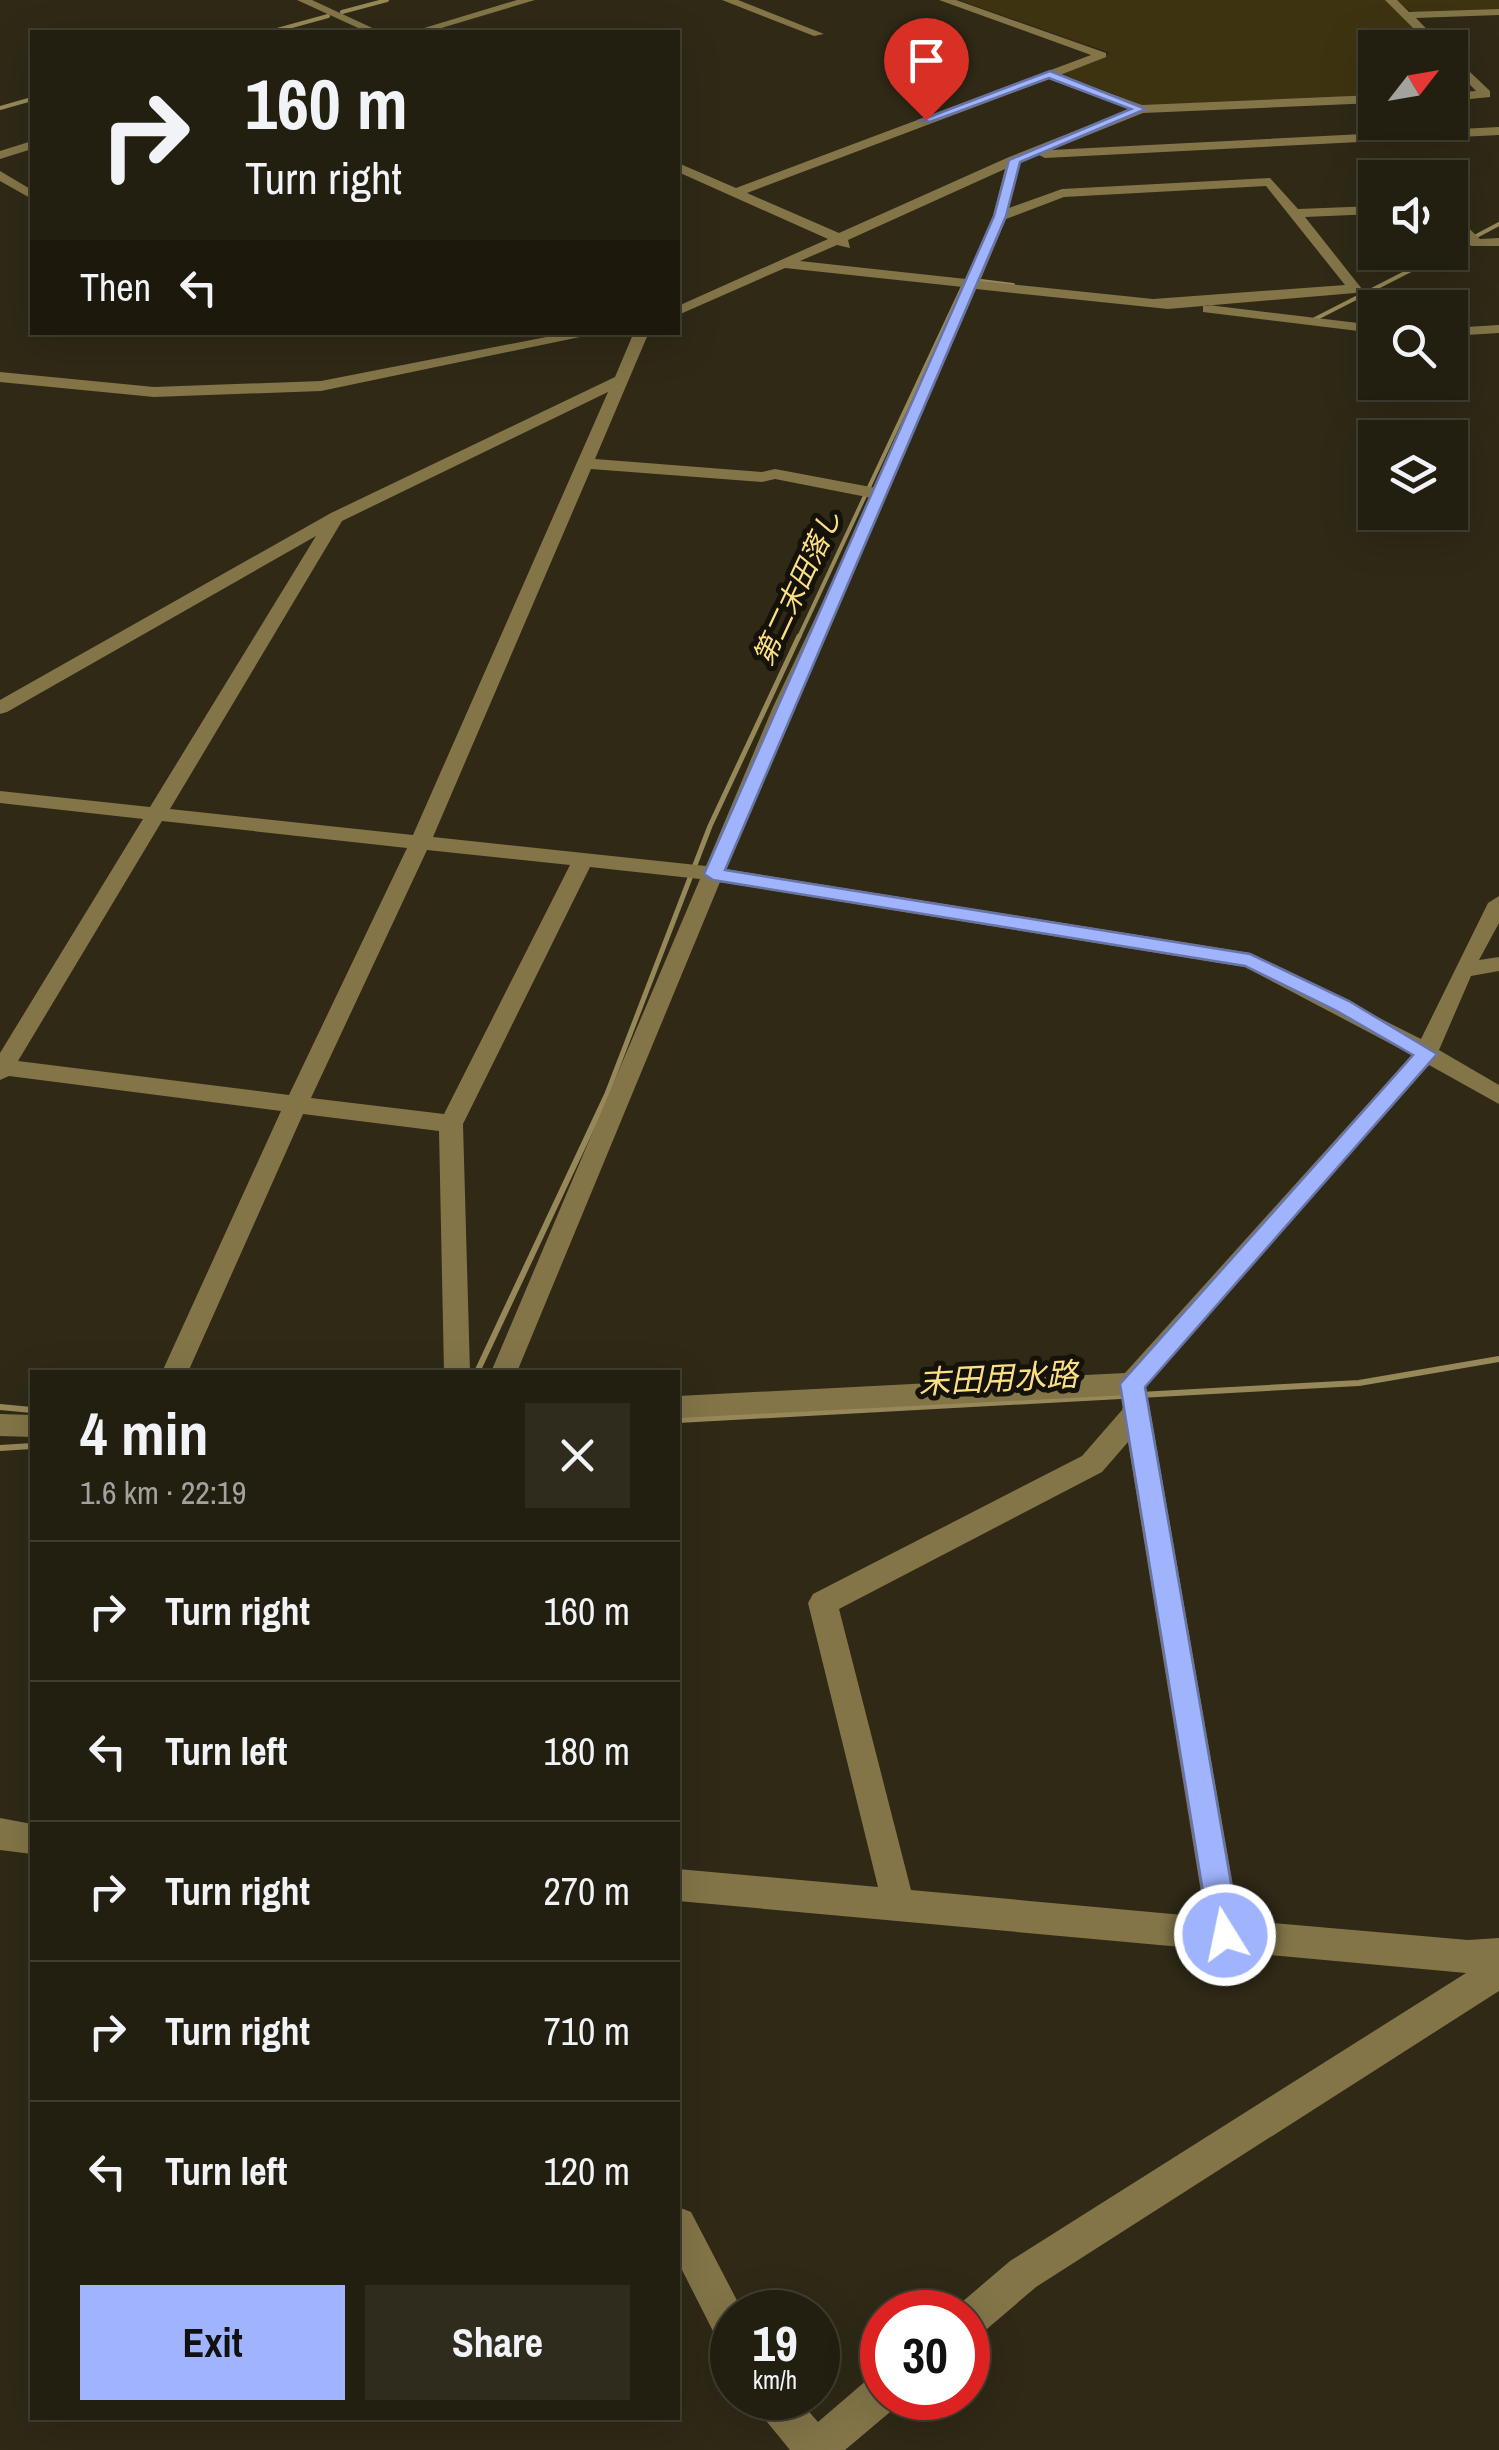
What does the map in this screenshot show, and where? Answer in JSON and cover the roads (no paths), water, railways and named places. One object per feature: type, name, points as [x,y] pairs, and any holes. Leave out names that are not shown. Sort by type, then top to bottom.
[{"type":"street","points":[[303,0],[370,30]]},
{"type":"street","points":[[728,0],[818,34]]},
{"type":"street","points":[[735,193],[1102,54],[945,0]]},
{"type":"street","points":[[1391,0],[1422,30]]},
{"type":"street","points":[[425,30],[523,1]]},
{"type":"street","points":[[1407,15],[1499,12]]},
{"type":"street","points":[[1050,75],[1141,109]]},
{"type":"street","points":[[1468,76],[1486,94],[1468,95]]},
{"type":"street","points":[[680,309],[1021,157],[1141,109],[1358,100]]},
{"type":"street","points":[[1021,157],[1499,131]]},
{"type":"street","points":[[0,154],[30,146]]},
{"type":"street","points":[[505,1370],[783,707],[1000,216],[1021,157]]},
{"type":"street","points":[[680,168],[840,239],[852,255],[877,274]]},
{"type":"street","points":[[0,174],[30,193]]},
{"type":"street","points":[[1000,216],[1062,193],[1270,182],[1355,289],[1156,303]]},
{"type":"street","points":[[1297,213],[1358,211]]},
{"type":"street","points":[[1468,233],[1476,242],[1499,242]]},
{"type":"street","points":[[785,264],[1358,328]]},
{"type":"street","points":[[1468,331],[1499,328]]},
{"type":"street","points":[[0,377],[154,392],[321,386],[582,335]]},
{"type":"street","points":[[177,1370],[295,1106],[420,843],[641,335]]},
{"type":"street","points":[[0,708],[337,518],[620,381]]},
{"type":"street","points":[[582,463],[762,477],[775,474],[879,494]]},
{"type":"street","points":[[337,518],[1,1068],[451,1124]]},
{"type":"street","points":[[0,798],[713,874],[1250,960],[1342,1006],[1499,1096]]},
{"type":"street","points":[[454,1370],[451,1124],[582,860]]},
{"type":"street","points":[[898,1902],[823,1603],[1092,1464],[1134,1399],[1426,1054],[1499,903]]},
{"type":"street","points":[[1464,970],[1499,964]]},
{"type":"street","points":[[680,1407],[1134,1399]]},
{"type":"street","points":[[1134,1399],[1225,1935]]},
{"type":"street","points":[[0,1425],[30,1426]]},
{"type":"street","points":[[0,1834],[30,1840]]},
{"type":"street","points":[[680,1885],[898,1902],[1468,1958],[1499,1954]]},
{"type":"street","points":[[990,2302],[1023,2274],[1499,1972]]},
{"type":"street","points":[[680,2229],[711,2290]]},
{"type":"street","points":[[791,2420],[815,2450],[860,2412]]},
{"type":"waterway","points":[[342,12],[387,0]]},
{"type":"waterway","points":[[277,30],[328,16]]},
{"type":"waterway","points":[[0,108],[30,100]]},
{"type":"waterway","name":"第二末田落し","points":[[1468,240],[1499,224]]},
{"type":"waterway","name":"第二末田落し","points":[[1313,320],[1411,270]]},
{"type":"waterway","name":"第二末田落し","points":[[981,281],[1013,285]]},
{"type":"waterway","name":"第二末田落し","points":[[798,639],[965,282]]},
{"type":"waterway","name":"第二末田落し","points":[[605,1099],[710,826],[799,636]]},
{"type":"waterway","name":"第二末田落し","points":[[478,1370],[606,1097]]},
{"type":"waterway","name":"末田用水路","points":[[680,1420],[1359,1383],[1499,1359]]},
{"type":"waterway","name":"第二末田落し","points":[[0,1407],[30,1410]]},
{"type":"waterway","name":"末田用水路","points":[[0,1448],[30,1446]]}]
